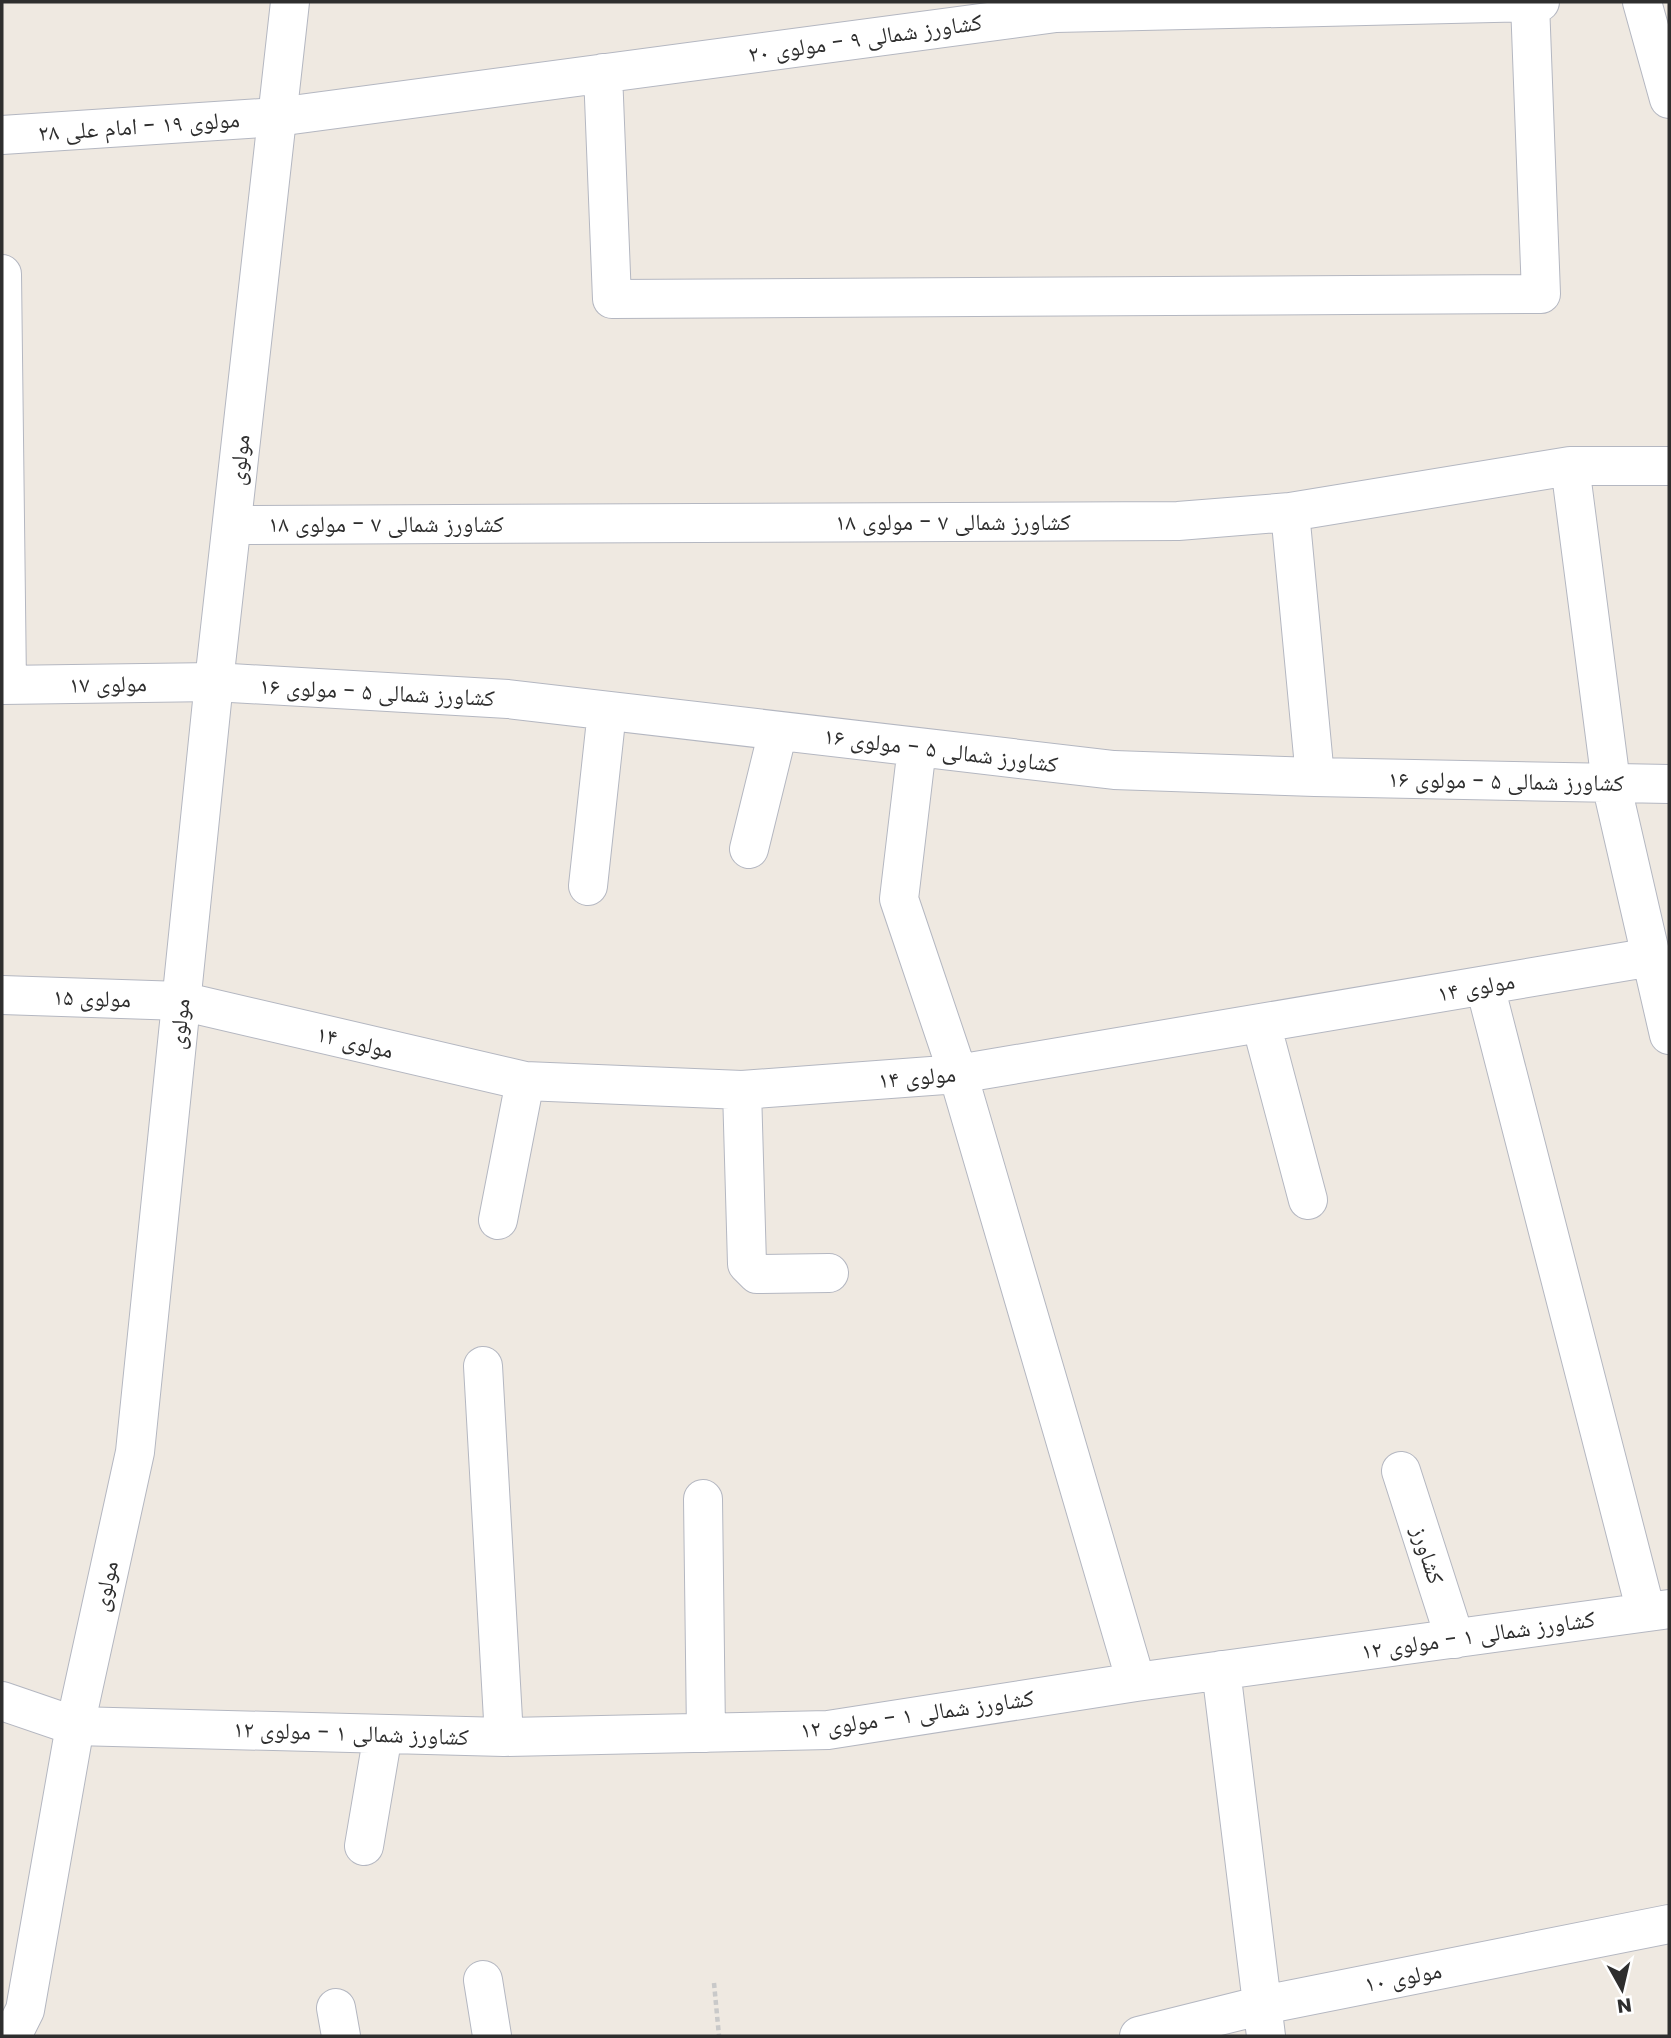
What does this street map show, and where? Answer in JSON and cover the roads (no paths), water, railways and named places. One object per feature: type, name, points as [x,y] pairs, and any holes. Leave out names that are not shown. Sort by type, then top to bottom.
[{"type":"street","name":"مولوی","points":[[13,2016],[135,1452],[214,682],[290,2]]},
{"type":"street","points":[[1642,2],[1669,99]]},
{"type":"street","name":"کشاورز شمالی ۹ - مولوی ۲۰","points":[[277,117],[1056,13],[1535,3]]},
{"type":"street","points":[[603,73],[612,299],[1541,294],[1535,3]]},
{"type":"street","name":"مولوی ۱۹ - امام علی ۲۸","points":[[2,135],[277,117]]},
{"type":"street","points":[[2,274],[4,685]]},
{"type":"street","points":[[1570,466],[1611,783],[1669,1035]]},
{"type":"street","name":"کشاورز شمالی ۷ - مولوی ۱۸","points":[[232,525],[1164,521],[1290,512],[1570,466],[1669,466]]},
{"type":"street","points":[[1290,512],[1315,777]]},
{"type":"street","name":"مولوی ۱۷","points":[[4,685],[214,682]]},
{"type":"street","name":"کشاورز شمالی ۵ - مولوی ۱۶","points":[[214,682],[508,699],[1114,770],[1669,784]]},
{"type":"street","points":[[588,886],[607,711]]},
{"type":"street","points":[[749,849],[778,731]]},
{"type":"street","points":[[917,747],[899,899],[958,1074],[1136,1682]]},
{"type":"street","name":"مولوی ۱۴","points":[[181,1001],[525,1081],[742,1090],[958,1074],[1652,957]]},
{"type":"street","points":[[1485,986],[1657,1610]]},
{"type":"street","name":"مولوی ۱۵","points":[[2,995],[181,1001]]},
{"type":"street","points":[[1261,1023],[1308,1200]]},
{"type":"street","points":[[498,1220],[525,1081]]},
{"type":"street","points":[[742,1090],[747,1264],[757,1274],[829,1273]]},
{"type":"street","points":[[483,1366],[504,1737]]},
{"type":"street","name":"کشاورز","points":[[1401,1471],[1455,1639]]},
{"type":"street","points":[[703,1499],[706,1733]]},
{"type":"street","name":"کشاورز شمالی ۱ - مولوی ۱۲","points":[[2,1701],[75,1726],[504,1737],[828,1730],[1136,1682],[1657,1610]]},
{"type":"street","points":[[1221,1670],[1265,2021]]},
{"type":"street","points":[[364,1846],[383,1734]]},
{"type":"street","name":"مولوی ۱۰","points":[[1139,2036],[1265,2021],[1669,1924]]},
{"type":"street","points":[[483,1980],[492,2036]]}]
